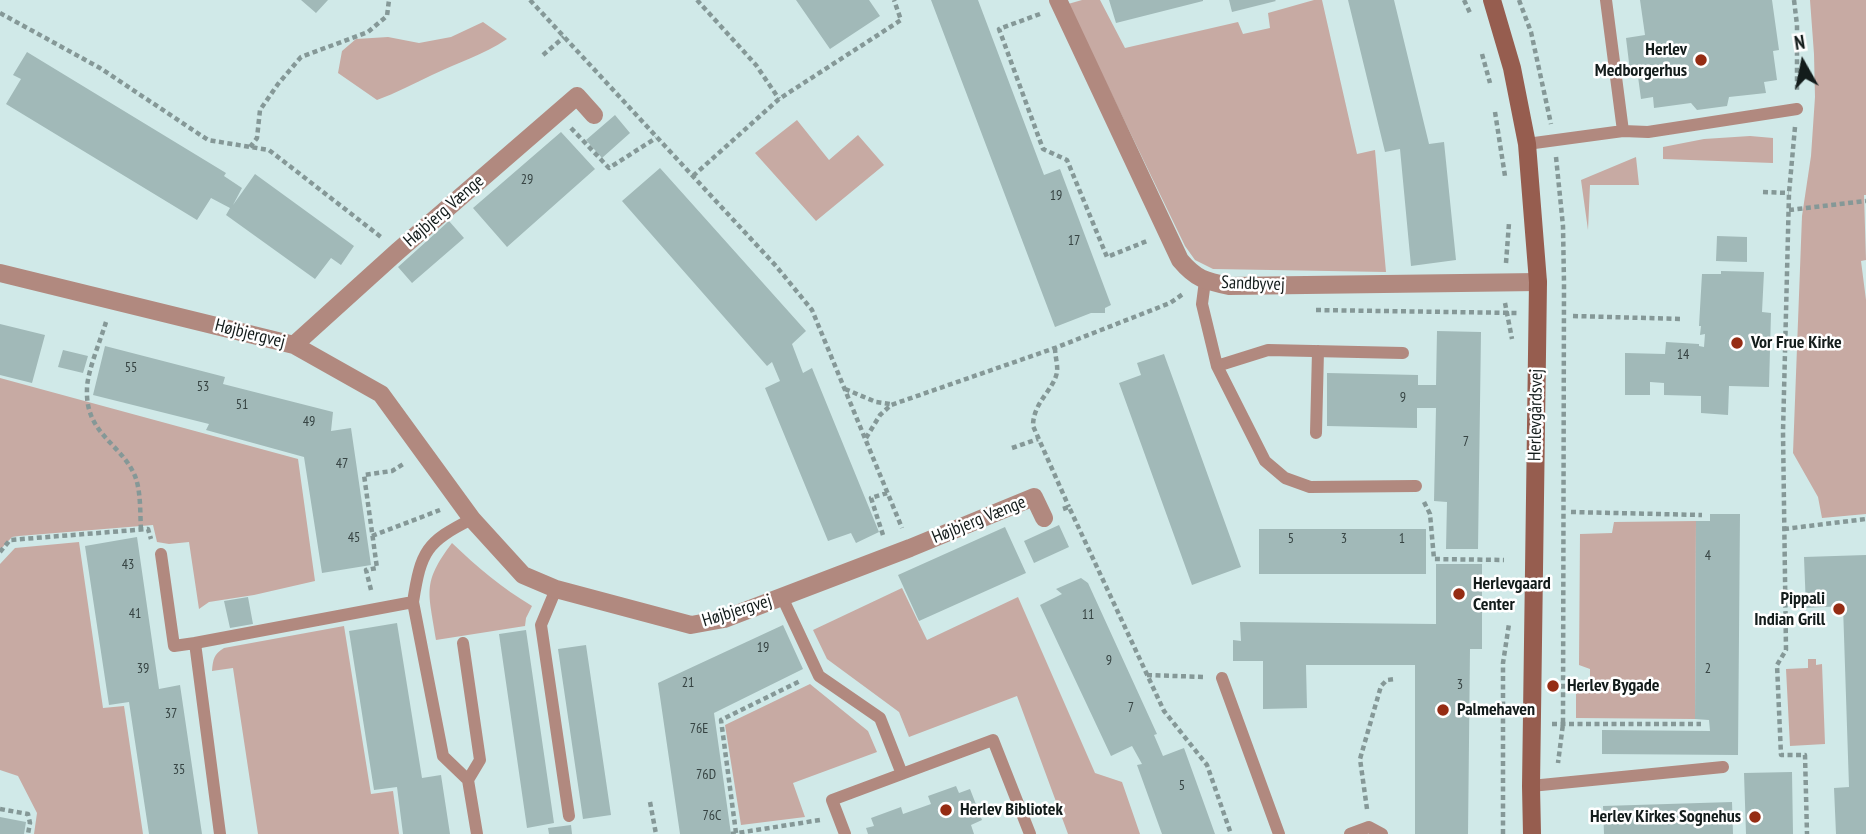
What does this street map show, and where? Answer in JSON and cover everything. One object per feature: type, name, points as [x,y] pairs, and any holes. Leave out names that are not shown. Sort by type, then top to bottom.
[{"type":"street","name":"Sandbyvej","points":[[1058,0],[1180,260],[1192,274],[1205,281],[1229,286],[1538,282]]},
{"type":"street","name":"Herlevgårdsvej","points":[[1492,0],[1512,68],[1527,144],[1538,282],[1532,834]]},
{"type":"street","name":"Højbjerg Vænge","points":[[294,345],[398,251],[578,96],[594,115]]},
{"type":"street","name":"Højbjergvej","points":[[0,273],[294,345],[381,394],[472,519],[523,575],[556,589],[691,625],[724,619],[782,597]]},
{"type":"street","name":"Højbjerg Vænge","points":[[782,597],[1034,497],[1044,518]]},
{"type":"lane","points":[[1606,0],[1623,131]]},
{"type":"lane","points":[[1527,144],[1623,131],[1648,132],[1797,109]]},
{"type":"lane","points":[[1205,281],[1202,304],[1217,366],[1265,461],[1285,478],[1310,487],[1416,486]]},
{"type":"lane","points":[[1217,366],[1268,350],[1403,353]]},
{"type":"lane","points":[[1316,433],[1318,351]]},
{"type":"lane","points":[[472,519],[442,533],[427,549],[418,567],[413,602],[443,756],[468,780],[477,834]]},
{"type":"lane","points":[[161,554],[174,646],[413,602]]},
{"type":"lane","points":[[556,589],[541,625],[569,816]]},
{"type":"lane","points":[[782,597],[819,676],[880,718],[902,774]]},
{"type":"lane","points":[[195,643],[220,834]]},
{"type":"lane","points":[[463,643],[480,760],[468,780]]},
{"type":"lane","points":[[1222,678],[1279,834]]},
{"type":"lane","points":[[845,834],[832,800],[993,740],[1030,834]]},
{"type":"lane","points":[[1531,786],[1723,767]]},
{"type":"lane","points":[[1350,834],[1369,827],[1382,834]]},
{"type":"path","points":[[249,148],[257,138],[260,110],[301,57],[368,32],[387,16],[388,0]]},
{"type":"path","points":[[530,0],[776,266],[812,310],[910,548]]},
{"type":"path","points":[[697,0],[756,65],[779,99]]},
{"type":"path","points":[[693,176],[779,99],[901,20],[894,0]]},
{"type":"path","points":[[1464,0],[1472,18]]},
{"type":"path","points":[[1794,0],[1797,25],[1797,109],[1788,193],[1783,432],[1786,650],[1777,664],[1781,755],[1805,755],[1807,834]]},
{"type":"path","points":[[1035,3],[1040,14],[999,29],[1043,149],[1067,160],[1107,257],[1149,241]]},
{"type":"path","points":[[0,13],[100,68],[208,140],[269,150],[398,251]]},
{"type":"path","points":[[543,55],[564,37]]},
{"type":"path","points":[[1479,43],[1493,94]]},
{"type":"path","points":[[1494,107],[1507,189]]},
{"type":"path","points":[[556,114],[609,168],[656,138]]},
{"type":"path","points":[[1763,192],[1788,193]]},
{"type":"path","points":[[1789,210],[1866,201]]},
{"type":"path","points":[[1509,217],[1504,283],[1512,350]]},
{"type":"path","points":[[1143,228],[1153,250]]},
{"type":"path","points":[[1176,289],[1202,304]]},
{"type":"path","points":[[865,439],[880,415],[891,404],[1055,348],[1170,303],[1183,293]]},
{"type":"path","points":[[113,301],[86,388],[89,410],[99,433],[126,460],[136,478],[141,530]]},
{"type":"path","points":[[1316,310],[1564,313]]},
{"type":"path","points":[[1573,316],[1682,319]]},
{"type":"path","points":[[1055,348],[1057,374],[1033,417],[1038,439],[1164,710],[1207,765],[1231,834]]},
{"type":"path","points":[[844,389],[876,402],[891,404]]},
{"type":"path","points":[[1012,448],[1038,439]]},
{"type":"path","points":[[376,607],[366,570],[377,568],[364,475],[392,471],[423,452]]},
{"type":"path","points":[[1416,486],[1430,514],[1434,559],[1504,559]]},
{"type":"path","points":[[887,493],[871,498],[890,556]]},
{"type":"path","points":[[372,536],[405,525],[458,500]]},
{"type":"path","name":"Højbjerg Vænge","points":[[1044,518],[1069,507]]},
{"type":"path","points":[[1571,512],[1702,515]]},
{"type":"path","points":[[1784,528],[1866,519]]},
{"type":"path","points":[[0,552],[10,540],[148,529],[153,545],[161,554]]},
{"type":"path","points":[[1503,834],[1503,663],[1510,617]]},
{"type":"path","points":[[817,672],[721,720],[733,834],[839,818]]},
{"type":"path","points":[[1147,675],[1222,678]]},
{"type":"path","points":[[1369,827],[1360,759],[1381,686],[1387,680],[1395,680]]},
{"type":"path","points":[[1532,723],[1701,724]]},
{"type":"path","points":[[650,802],[656,834]]},
{"type":"path","points":[[0,809],[28,814],[29,834]]},
{"type":"shaded area","points":[[1082,0],[1100,0],[1125,48],[1238,22],[1243,34],[1270,28],[1268,13],[1322,0],[1357,154],[1375,150],[1386,272],[1213,269],[1195,260],[1185,246],[1068,4]]},
{"type":"shaded area","points":[[1810,0],[1866,0],[1866,260],[1861,261],[1866,300],[1866,514],[1822,518],[1818,497],[1793,453],[1802,216],[1811,156],[1815,97]]},
{"type":"shaded area","points":[[483,22],[507,39],[377,100],[338,73],[342,51],[356,39],[388,37],[419,43],[451,37]]},
{"type":"shaded area","points":[[797,120],[829,160],[858,135],[884,165],[816,221],[755,153]]},
{"type":"shaded area","points":[[1750,136],[1773,138],[1773,163],[1663,159],[1663,147],[1704,139]]},
{"type":"shaded area","points":[[1636,157],[1639,185],[1590,185],[1588,230],[1581,180]]},
{"type":"shaded area","points":[[0,378],[298,459],[315,581],[209,602],[199,609],[189,542],[157,542],[153,525],[12,537],[0,550]]},
{"type":"shaded area","points":[[1696,521],[1695,719],[1576,718],[1576,694],[1590,689],[1590,669],[1579,665],[1580,534],[1612,533],[1614,522]]},
{"type":"shaded area","points":[[79,542],[103,708],[124,706],[143,834],[34,834],[37,813],[18,776],[0,770],[0,564],[15,548]]},
{"type":"shaded area","points":[[452,543],[490,577],[532,606],[525,626],[436,640],[430,599],[431,579]]},
{"type":"shaded area","points":[[902,588],[927,640],[1018,597],[1095,773],[1122,782],[1140,834],[1068,834],[1017,696],[909,737],[899,712],[827,659],[813,630]]},
{"type":"shaded area","points":[[344,626],[371,794],[393,791],[399,834],[258,834],[233,668],[212,671],[215,657],[224,648]]},
{"type":"shaded area","points":[[1808,659],[1816,659],[1816,665],[1822,664],[1825,744],[1790,746],[1786,669],[1808,668]]},
{"type":"shaded area","points":[[810,684],[868,731],[877,752],[793,783],[805,817],[741,825],[725,725]]},
{"type":"building","points":[[301,0],[328,0],[316,13]]},
{"type":"building","points":[[796,0],[869,0],[880,16],[830,49]]},
{"type":"building","points":[[931,0],[978,0],[1044,175],[1060,169],[1111,305],[1105,308],[1105,313],[1091,313],[1055,327]]},
{"type":"building","points":[[1109,0],[1203,0],[1203,1],[1116,23]]},
{"type":"building","points":[[1229,0],[1275,0],[1276,1],[1232,12]]},
{"type":"building","points":[[1348,0],[1394,0],[1429,144],[1444,142],[1456,260],[1411,266],[1400,149],[1385,152]]},
{"type":"building","name":"Herlev Medborgerhus","points":[[1640,0],[1772,0],[1779,50],[1773,51],[1777,80],[1764,82],[1766,93],[1729,97],[1727,106],[1697,110],[1691,103],[1654,108],[1653,97],[1641,99],[1637,69],[1630,71],[1626,38],[1645,35]]},
{"type":"building","points":[[27,52],[226,173],[224,176],[242,188],[233,205],[255,174],[354,246],[341,265],[331,258],[315,279],[226,215],[230,208],[211,198],[197,220],[6,104],[21,79],[13,75]]},
{"type":"building","points":[[615,115],[630,133],[602,158],[586,140]]},
{"type":"building","points":[[561,132],[595,169],[507,247],[473,208]]},
{"type":"building","points":[[660,168],[806,331],[792,344],[803,373],[812,368],[879,532],[856,543],[851,533],[828,541],[765,388],[780,381],[772,362],[767,366],[622,201]]},
{"type":"building","points":[[449,221],[464,238],[412,283],[398,267]]},
{"type":"building","points":[[1717,236],[1747,237],[1747,262],[1716,261]]},
{"type":"building","name":"Vor Frue Kirke","points":[[1721,271],[1764,272],[1762,312],[1771,313],[1769,387],[1729,386],[1728,415],[1701,413],[1701,396],[1664,395],[1664,383],[1650,382],[1650,395],[1625,395],[1625,353],[1665,354],[1666,342],[1699,344],[1704,347],[1705,334],[1700,335],[1699,326],[1702,274],[1721,274]]},
{"type":"building","points":[[0,324],[45,335],[32,383],[0,375]]},
{"type":"building","points":[[1437,331],[1481,332],[1478,549],[1446,549],[1447,502],[1434,501],[1436,408],[1417,408],[1417,428],[1327,426],[1327,373],[1418,375],[1418,385],[1436,385]]},
{"type":"building","points":[[105,346],[225,377],[223,384],[333,412],[331,431],[351,428],[371,565],[322,573],[304,457],[206,430],[209,424],[93,395]]},
{"type":"building","points":[[63,350],[88,356],[83,373],[58,367]]},
{"type":"building","points":[[1164,354],[1241,567],[1192,585],[1119,383],[1141,375],[1137,363]]},
{"type":"building","points":[[1710,514],[1740,514],[1738,755],[1602,754],[1602,730],[1710,731],[1709,720],[1695,719],[1696,521],[1710,521]]},
{"type":"building","points":[[1059,525],[1069,547],[1034,563],[1024,541]]},
{"type":"building","points":[[1005,527],[1026,573],[919,621],[898,575]]},
{"type":"building","points":[[1259,529],[1426,529],[1426,574],[1259,574]]},
{"type":"building","points":[[137,537],[159,689],[180,685],[202,834],[149,834],[129,702],[109,705],[85,546]]},
{"type":"building","points":[[1866,555],[1866,834],[1836,834],[1834,788],[1849,787],[1843,606],[1806,608],[1804,557]]},
{"type":"building","points":[[1436,564],[1482,564],[1482,649],[1470,649],[1468,834],[1415,834],[1415,665],[1306,665],[1307,708],[1263,709],[1263,661],[1233,661],[1233,640],[1241,641],[1240,622],[1436,624]]},
{"type":"building","points":[[1081,578],[1088,583],[1157,734],[1154,735],[1163,756],[1184,748],[1215,834],[1162,834],[1137,765],[1142,764],[1132,746],[1111,756],[1040,605],[1062,594],[1056,589]]},
{"type":"building","points":[[248,597],[253,624],[230,628],[224,601]]},
{"type":"building","points":[[397,623],[422,778],[441,775],[450,834],[403,834],[397,787],[374,790],[349,631]]},
{"type":"building","points":[[783,625],[803,669],[714,713],[731,834],[680,834],[658,683]]},
{"type":"building","points":[[526,630],[554,823],[527,828],[499,634]]},
{"type":"building","points":[[586,645],[611,815],[583,819],[558,649]]},
{"type":"building","points":[[1792,772],[1793,834],[1746,834],[1744,773]]},
{"type":"building","name":"Herlev Bibliotek","points":[[956,786],[959,793],[970,789],[982,820],[971,825],[974,834],[868,834],[866,828],[874,826],[871,818],[901,807],[903,814],[931,804],[928,796]]},
{"type":"building","points":[[1732,802],[1733,834],[1604,834],[1603,806]]},
{"type":"building","points":[[0,817],[26,822],[24,834],[0,834]]},
{"type":"building","points":[[571,825],[572,834],[549,834],[548,828]]},
{"type":"place","name":"Herlev Medborgerhus","points":[[1701,60]]},
{"type":"place","name":"Vor Frue Kirke","points":[[1737,343]]},
{"type":"place","name":"Herlevgaard Center","points":[[1459,594]]},
{"type":"place","name":"Pippali Indian Grill","points":[[1839,609]]},
{"type":"place","name":"Herlev Bygade","points":[[1553,686]]},
{"type":"place","name":"Palmehaven","points":[[1443,710]]},
{"type":"place","name":"Herlev Bibliotek","points":[[946,810]]},
{"type":"place","name":"Herlev Kirkes Sognehus","points":[[1755,817]]}]
